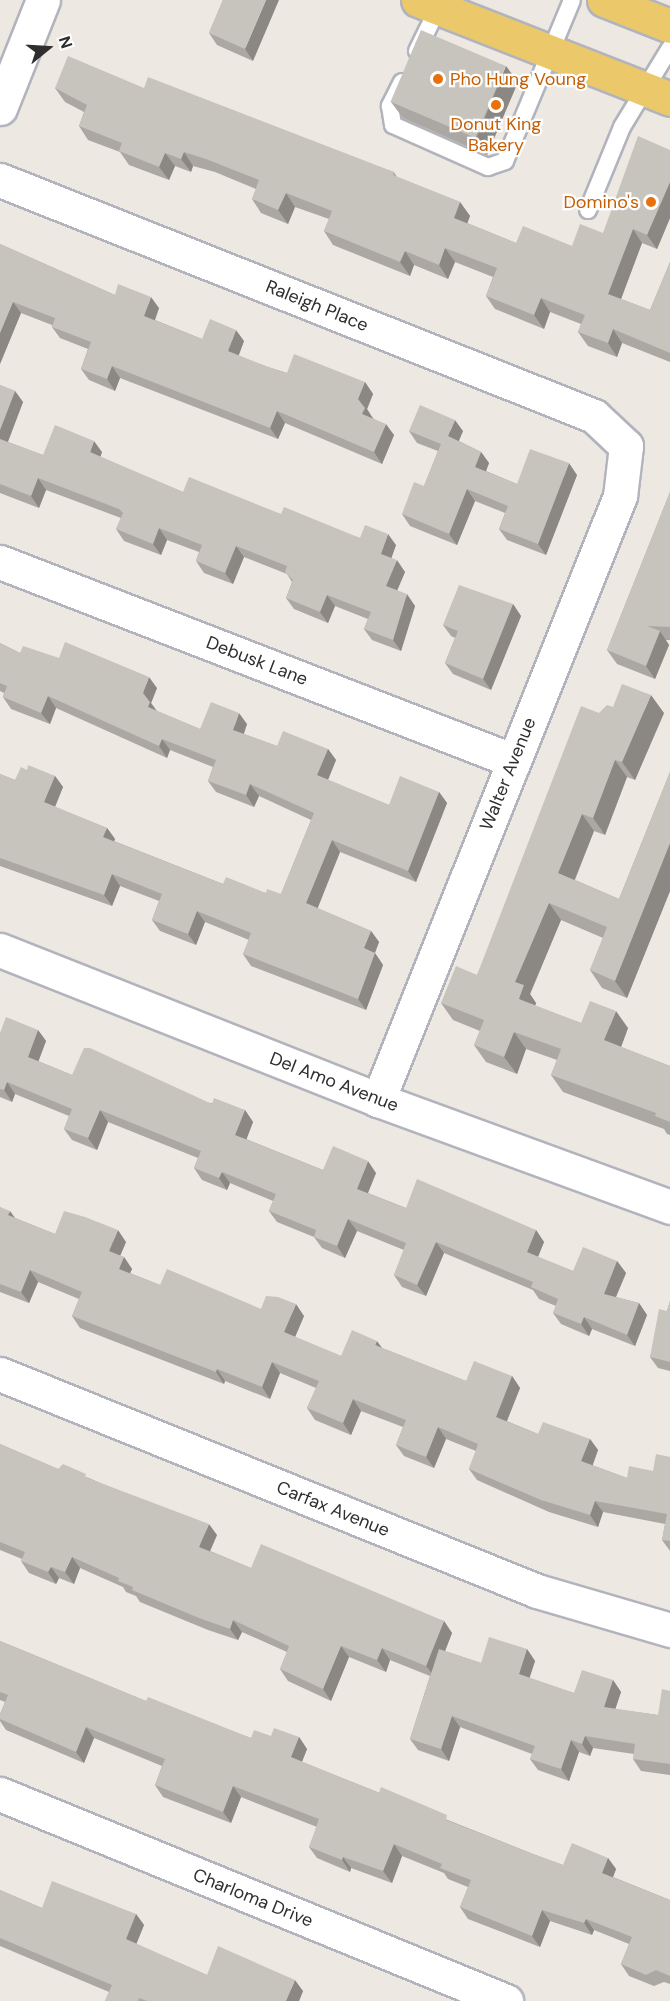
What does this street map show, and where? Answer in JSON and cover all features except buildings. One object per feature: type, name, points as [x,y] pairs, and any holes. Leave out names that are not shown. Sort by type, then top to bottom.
[{"type":"main road","points":[[603,0],[670,26]]},
{"type":"main road","points":[[432,3],[659,95]]},
{"type":"street","points":[[0,108],[43,0]]},
{"type":"street","name":"Raleigh Place","points":[[0,180],[594,416],[626,446]]},
{"type":"street","name":"Walter Avenue","points":[[378,1100],[620,496],[626,446]]},
{"type":"street","name":"Debusk Lane","points":[[0,562],[514,761]]},
{"type":"street","name":"Del Amo Avenue","points":[[0,950],[378,1100],[670,1207]]},
{"type":"street","name":"Carfax Avenue","points":[[0,1374],[537,1591],[670,1630]]},
{"type":"street","name":"Charloma Drive","points":[[0,1794],[506,2001]]},
{"type":"lane","points":[[432,3],[390,106],[393,125],[488,167],[505,161],[573,0]]},
{"type":"lane","points":[[588,210],[622,127],[659,95],[670,48]]},
{"type":"place","name":"Pho Hung Voung","points":[[438,79]]},
{"type":"place","name":"Donut King Bakery","points":[[496,105]]},
{"type":"place","name":"Domino's","points":[[651,202]]}]
